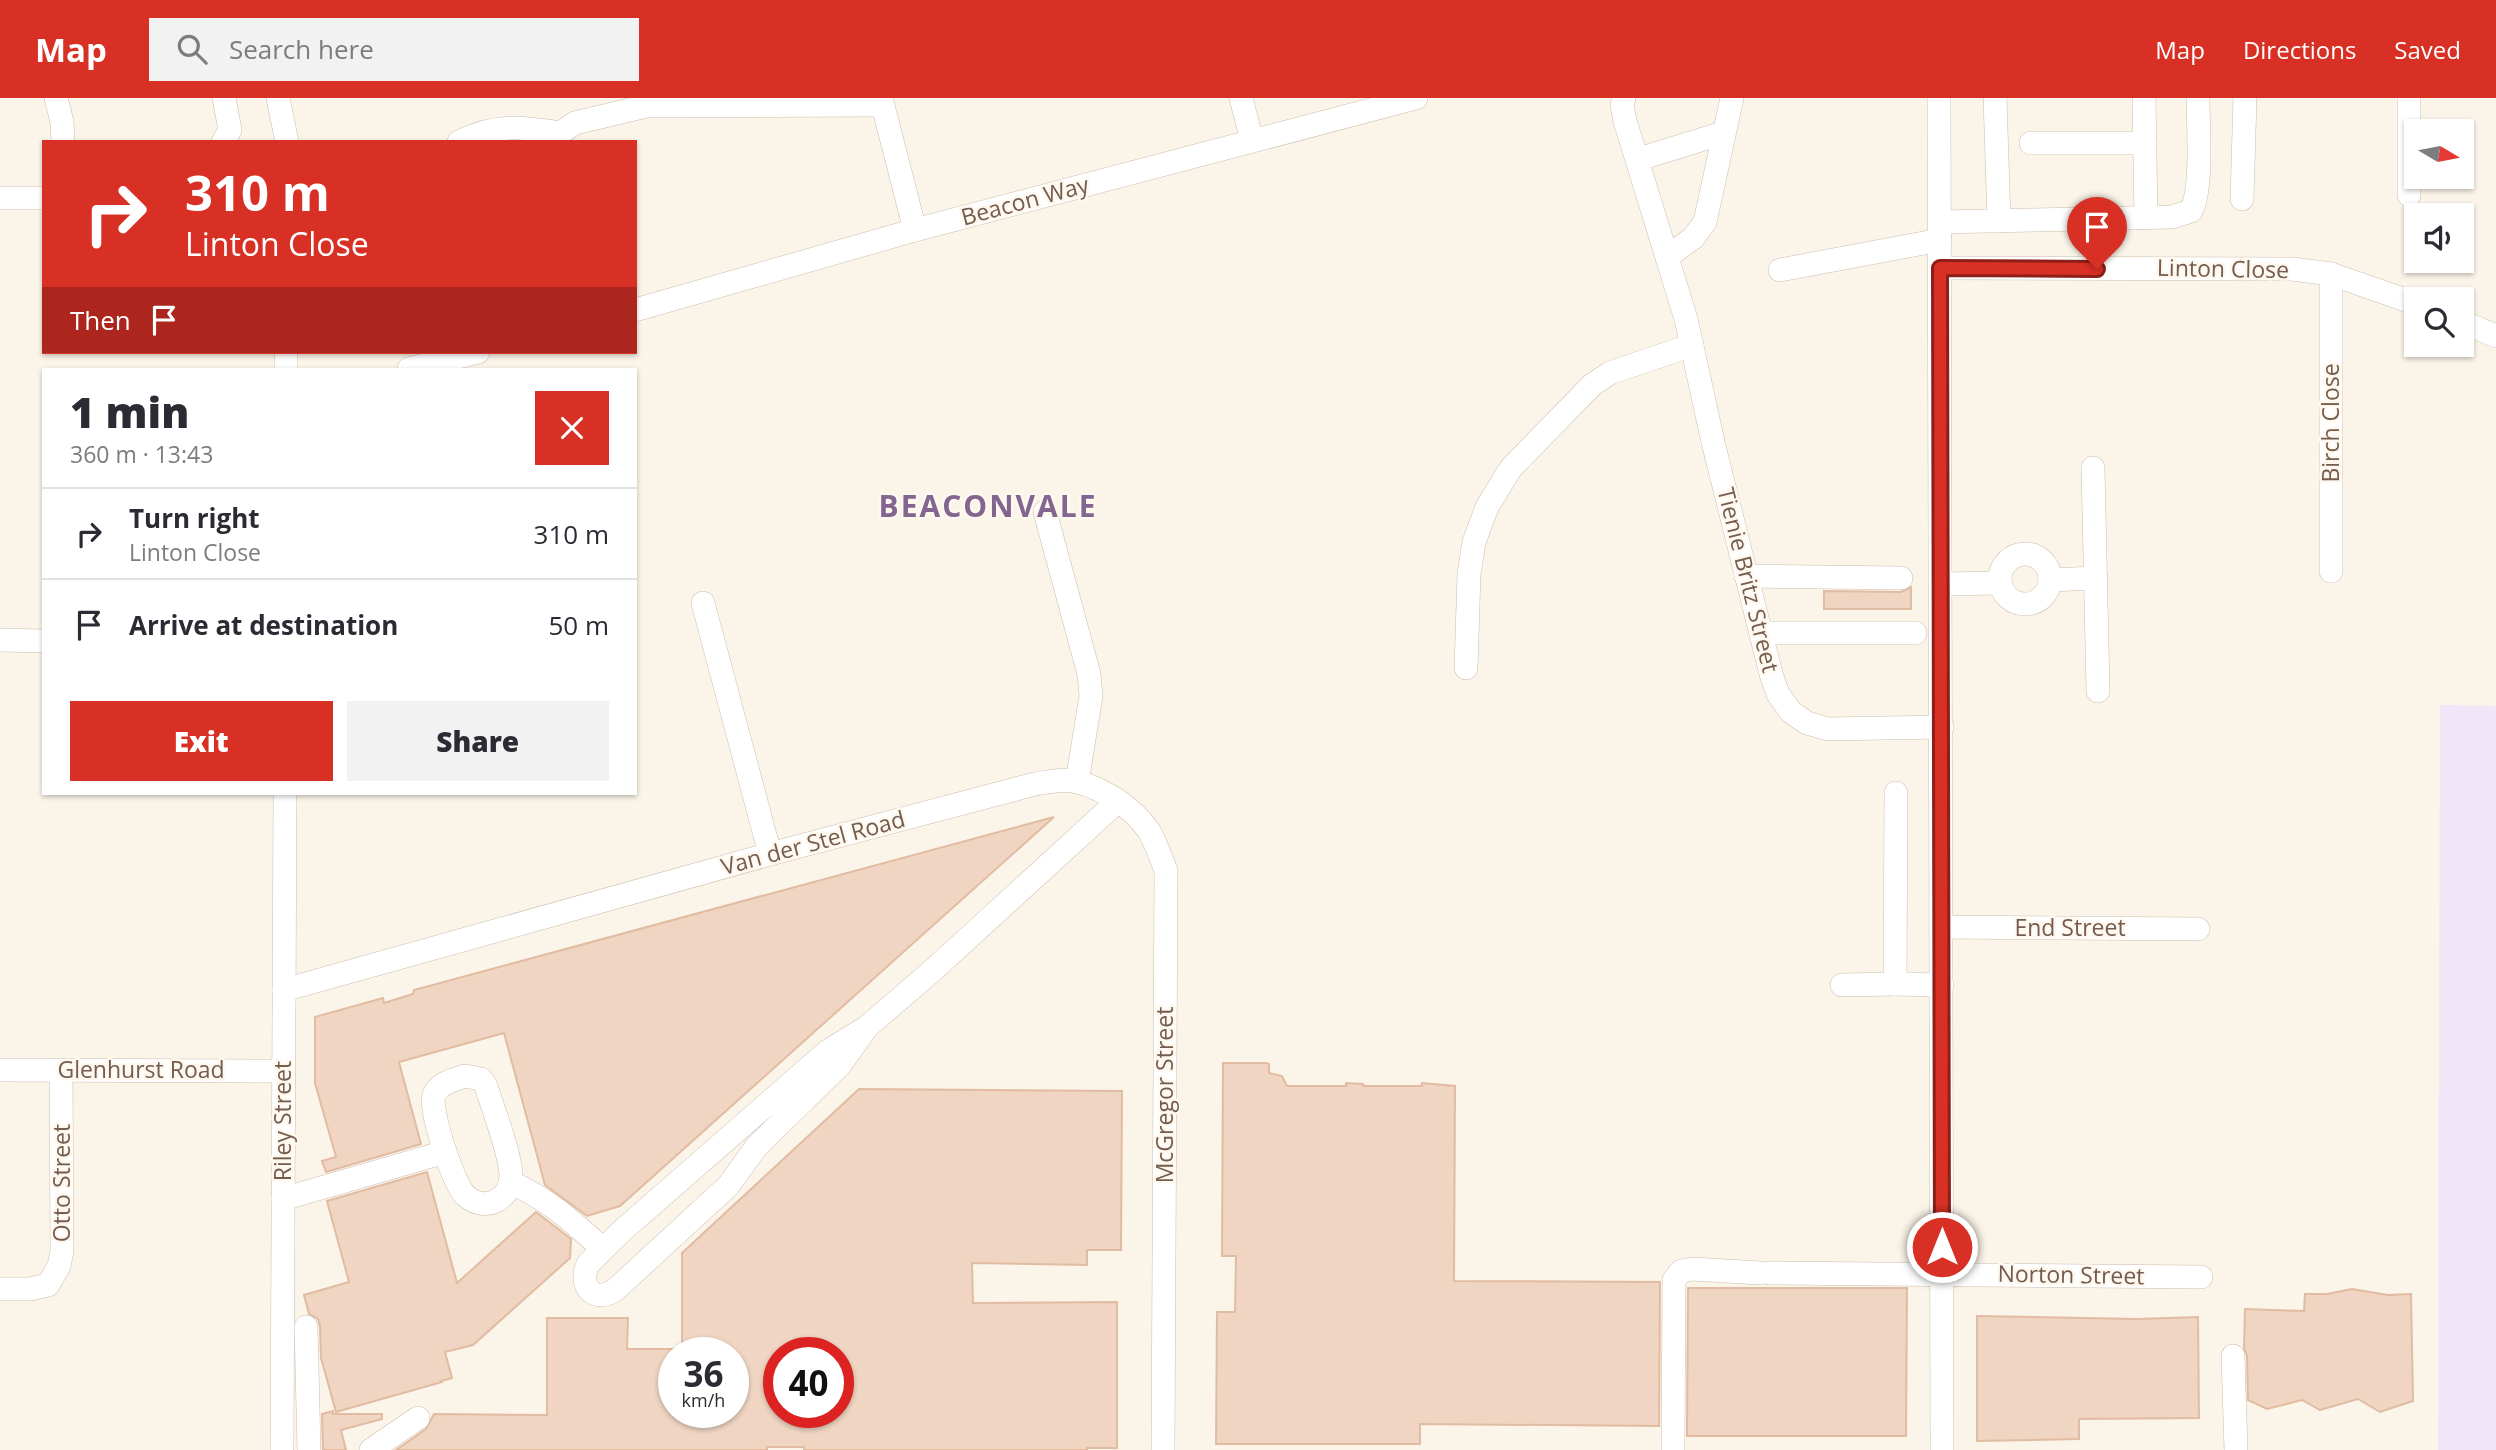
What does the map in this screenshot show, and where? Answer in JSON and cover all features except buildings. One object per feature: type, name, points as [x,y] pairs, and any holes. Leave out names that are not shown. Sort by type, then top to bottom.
[{"type":"street","points":[[56,98],[63,140]]},
{"type":"street","points":[[224,98],[230,130],[224,140]]},
{"type":"street","points":[[278,98],[287,140]]},
{"type":"street","points":[[1241,98],[1252,141]]},
{"type":"street","name":"Beacon Way","points":[[637,309],[915,230],[1416,98]]},
{"type":"street","name":"Tienie Britz Street","points":[[1623,98],[1625,121],[1679,292],[1746,576],[1779,694],[1791,712],[1807,723],[1828,730],[1942,727]]},
{"type":"street","points":[[1667,257],[1693,238],[1705,222],[1732,98]]},
{"type":"street","points":[[1939,98],[1942,1450]]},
{"type":"street","points":[[1995,98],[1998,221]]},
{"type":"street","points":[[2144,98],[2146,218]]},
{"type":"street","points":[[1780,270],[1940,231],[1998,221],[2181,216],[2191,211],[2195,203],[2198,98]]},
{"type":"street","points":[[2242,199],[2245,98]]},
{"type":"street","points":[[2409,98],[2409,195]]},
{"type":"street","points":[[463,140],[478,132],[518,126],[559,137],[575,123],[646,106],[882,101],[915,230]]},
{"type":"street","points":[[1639,159],[1723,133]]},
{"type":"street","points":[[2031,143],[2145,143]]},
{"type":"street","points":[[0,198],[42,198]]},
{"type":"street","name":"Linton Close","points":[[1940,268],[2292,269],[2331,274],[2404,299]]},
{"type":"street","name":"Birch Close","points":[[2331,274],[2331,571]]},
{"type":"street","points":[[2474,327],[2496,336]]},
{"type":"street","points":[[1466,668],[1469,574],[1474,542],[1487,507],[1511,468],[1592,385],[1621,368],[1692,345]]},
{"type":"street","points":[[413,368],[470,354]]},
{"type":"street","points":[[2093,468],[2098,691]]},
{"type":"street","points":[[1045,512],[1089,674],[1091,696],[1077,782]]},
{"type":"street","points":[[2018,554],[2040,558],[2048,568],[2048,590],[2032,604],[2011,600],[2003,593],[2000,583],[2001,570],[2007,560],[2018,554]]},
{"type":"street","points":[[1746,576],[1901,578]]},
{"type":"street","points":[[2050,580],[2096,578]]},
{"type":"street","points":[[1941,584],[2000,583]]},
{"type":"street","points":[[703,603],[770,854]]},
{"type":"street","points":[[1761,633],[1915,633]]},
{"type":"street","points":[[0,640],[42,641]]},
{"type":"street","name":"McGregor Street","points":[[1077,782],[1118,801],[1134,812],[1150,833],[1166,871],[1163,1450]]},
{"type":"street","name":"Van der Stel Road","points":[[284,990],[770,854],[1035,784],[1077,782]]},
{"type":"street","points":[[1895,984],[1896,793]]},
{"type":"street","name":"Riley Street","points":[[282,1450],[285,795]]},
{"type":"street","points":[[867,1027],[840,1065],[757,1146],[728,1186],[615,1290],[605,1296],[599,1296],[589,1289],[585,1272],[588,1264],[603,1250],[828,1051],[867,1027],[1118,801]]},
{"type":"street","name":"End Street","points":[[1942,928],[2198,929]]},
{"type":"street","points":[[1842,985],[1942,985]]},
{"type":"street","name":"Glenhurst Road","points":[[0,1070],[283,1071]]},
{"type":"street","name":"Otto Street","points":[[0,1289],[30,1289],[48,1285],[59,1266],[63,1228],[61,1070]]},
{"type":"street","points":[[465,1076],[481,1079],[486,1086],[511,1172],[510,1182],[508,1191],[500,1200],[478,1204],[458,1188],[445,1152],[433,1104],[434,1095],[445,1083],[465,1076]]},
{"type":"street","points":[[282,1199],[445,1152]]},
{"type":"street","points":[[510,1182],[533,1192],[556,1207],[603,1250]]},
{"type":"street","name":"Norton Street","points":[[1673,1450],[1674,1280],[1681,1271],[1692,1269],[1765,1273],[2201,1277]]},
{"type":"street","points":[[306,1327],[309,1450]]},
{"type":"street","points":[[2233,1356],[2236,1450]]},
{"type":"street","points":[[282,1367],[306,1367]]},
{"type":"street","points":[[372,1450],[418,1418]]},
{"type":"shaded area","points":[[2440,705],[2496,706],[2496,1450],[2438,1450]]},
{"type":"district","name":"BEACONVALE","points":[[988,507]]},
{"type":"route","points":[[1942,1247],[1940,268],[2097,269]]}]
